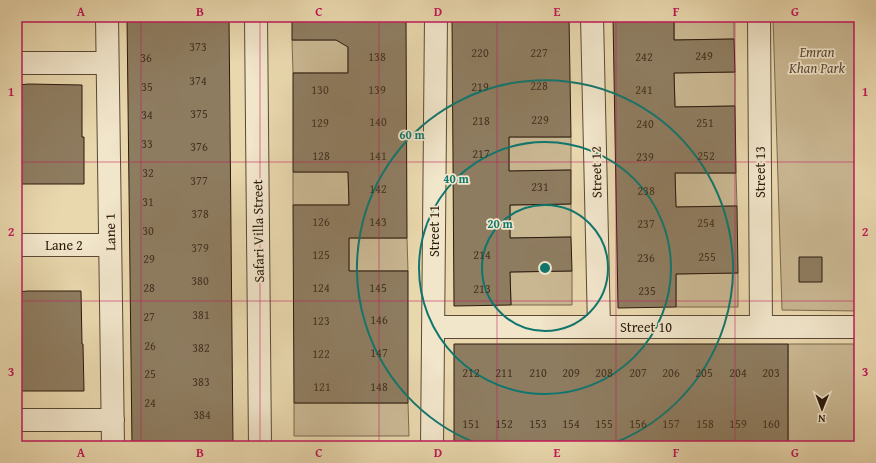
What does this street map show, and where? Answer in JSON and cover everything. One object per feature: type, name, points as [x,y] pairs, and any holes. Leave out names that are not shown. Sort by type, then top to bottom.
[{"type":"street","name":"Lane 1","points":[[107,17],[113,446]]},
{"type":"street","name":"Safari Villa Street","points":[[256,17],[260,446]]},
{"type":"street","name":"Street 11","points":[[432,446],[436,17]]},
{"type":"street","name":"Street 12","points":[[592,17],[599,327]]},
{"type":"street","name":"Street 13","points":[[759,17],[761,327]]},
{"type":"street","points":[[17,63],[108,63]]},
{"type":"street","name":"Lane 2","points":[[17,245],[110,245]]},
{"type":"street","name":"Street 10","points":[[433,327],[859,327]]},
{"type":"street","points":[[17,420],[113,420]]},
{"type":"green space","points":[[674,17],[734,17],[734,39],[674,40]]},
{"type":"green space","name":"Emran Khan Park","points":[[773,17],[859,17],[859,311],[782,310]]},
{"type":"green space","points":[[292,40],[348,40],[348,73],[293,73]]},
{"type":"green space","points":[[735,72],[735,106],[675,107],[674,73]]},
{"type":"green space","points":[[509,137],[571,137],[571,170],[509,171]]},
{"type":"green space","points":[[293,172],[348,172],[349,205],[293,205]]},
{"type":"green space","points":[[675,173],[736,173],[737,206],[676,207]]},
{"type":"green space","points":[[571,204],[571,237],[510,238],[510,205]]},
{"type":"green space","points":[[349,238],[407,238],[408,271],[349,271]]},
{"type":"green space","points":[[572,271],[572,305],[511,305],[510,272]]},
{"type":"green space","points":[[738,273],[738,307],[676,307],[676,274]]},
{"type":"green space","points":[[788,344],[854,344],[855,401],[859,401],[859,446],[788,446]]},
{"type":"green space","points":[[294,403],[408,403],[409,436],[294,436]]},
{"type":"building","points":[[127,17],[229,17],[233,446],[132,446]]},
{"type":"building","points":[[292,17],[406,17],[407,238],[349,238],[349,271],[408,271],[408,403],[294,403],[293,205],[349,205],[348,172],[293,172],[293,73],[348,73],[348,47],[336,40],[292,40]]},
{"type":"building","points":[[452,17],[569,17],[571,137],[509,137],[509,171],[571,170],[571,204],[510,205],[510,238],[571,237],[572,271],[510,272],[511,305],[454,306]]},
{"type":"building","points":[[613,17],[674,17],[674,40],[734,39],[735,72],[674,73],[675,107],[735,106],[736,173],[675,173],[676,207],[737,206],[738,273],[676,274],[676,307],[618,308]]},
{"type":"building","points":[[17,85],[82,85],[84,184],[17,184]]},
{"type":"building","points":[[799,257],[822,257],[822,282],[799,282]]},
{"type":"building","points":[[81,291],[84,391],[17,391],[17,292]]},
{"type":"building","points":[[454,344],[788,344],[788,446],[454,446]]}]
